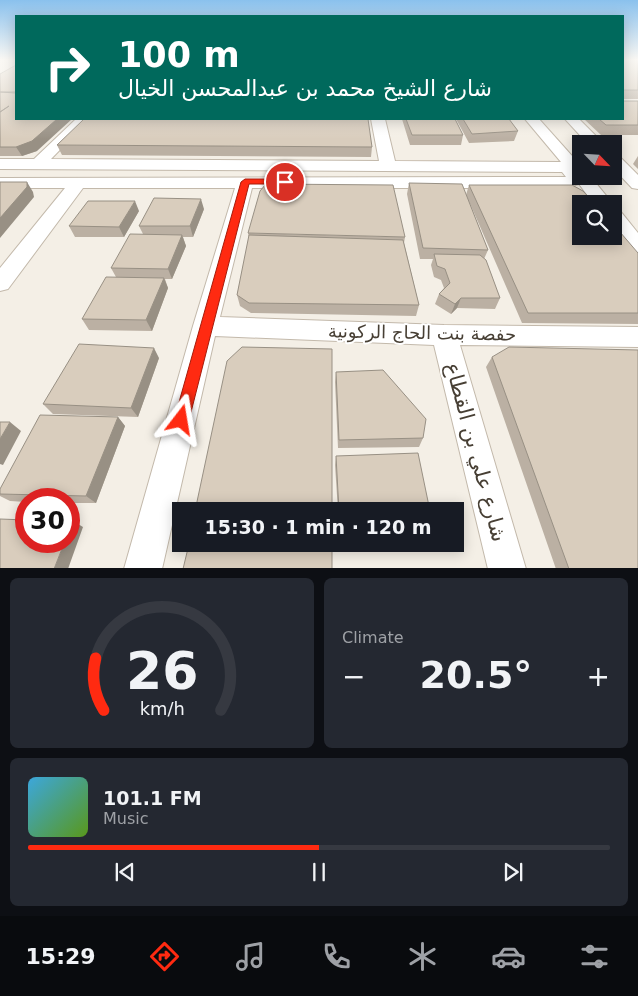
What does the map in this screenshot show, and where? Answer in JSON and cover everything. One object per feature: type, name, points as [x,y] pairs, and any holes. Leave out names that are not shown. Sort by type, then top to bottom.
[{"type":"street","points":[[38,164],[82,120]]},
{"type":"street","points":[[378,120],[388,165]]},
{"type":"street","points":[[533,120],[572,166]]},
{"type":"street","points":[[573,120],[588,135]]},
{"type":"street","points":[[0,164],[561,167],[568,170],[575,177],[574,180],[564,183],[0,183]]},
{"type":"street","points":[[622,168],[638,184]]},
{"type":"street","points":[[143,568],[205,326],[245,182]]},
{"type":"street","points":[[0,282],[78,183]]},
{"type":"street","points":[[588,185],[597,195]]},
{"type":"street","points":[[622,226],[638,246]]},
{"type":"street","name":"حفصة بنت الحاج الركونية","points":[[205,326],[444,335],[638,337]]},
{"type":"street","name":"شارع علي بن القطاع","points":[[444,335],[508,568]]},
{"type":"building","points":[[0,87],[15,87],[15,92],[0,92]]},
{"type":"building","points":[[624,87],[638,87],[638,90],[624,90]]},
{"type":"building","points":[[0,92],[15,93],[15,120],[56,120],[32,141],[16,147],[0,147]]},
{"type":"building","points":[[624,101],[638,101],[638,125],[606,125],[600,120],[624,120]]},
{"type":"building","points":[[83,120],[368,120],[372,147],[57,145]]},
{"type":"building","points":[[406,120],[456,120],[463,135],[412,135]]},
{"type":"building","points":[[464,120],[510,120],[518,131],[472,134]]},
{"type":"building","points":[[0,182],[27,182],[27,187],[0,218]]},
{"type":"building","points":[[409,183],[462,184],[488,250],[423,248]]},
{"type":"building","points":[[266,184],[393,185],[405,237],[248,233],[260,191]]},
{"type":"building","points":[[469,185],[572,185],[587,195],[572,195],[572,245],[622,245],[622,234],[638,253],[638,313],[528,313]]},
{"type":"building","points":[[154,198],[201,199],[190,226],[139,226]]},
{"type":"building","points":[[88,201],[135,201],[119,227],[69,226]]},
{"type":"building","points":[[130,234],[182,235],[168,269],[111,268]]},
{"type":"building","points":[[249,235],[403,240],[419,305],[249,303],[237,295]]},
{"type":"building","points":[[434,254],[480,255],[486,260],[500,298],[461,298],[455,304],[439,294],[450,283],[445,269],[437,266]]},
{"type":"building","points":[[106,277],[164,278],[146,320],[82,319]]},
{"type":"building","points":[[79,344],[154,348],[131,408],[43,404]]},
{"type":"building","points":[[242,347],[332,349],[332,502],[197,502],[227,361]]},
{"type":"building","points":[[509,347],[638,350],[638,568],[569,568],[492,357]]},
{"type":"building","points":[[383,370],[426,419],[423,438],[339,440],[336,372]]},
{"type":"building","points":[[40,415],[118,417],[86,496],[80,496],[80,488],[15,488],[15,494],[0,494],[0,489]]},
{"type":"building","points":[[0,422],[10,422],[0,439]]},
{"type":"building","points":[[418,453],[428,502],[339,502],[336,456]]},
{"type":"building","points":[[0,519],[15,520],[15,553],[60,553],[54,568],[0,568]]},
{"type":"building","points":[[187,552],[332,552],[332,568],[183,568]]},
{"type":"route","points":[[181,420],[245,182],[285,182]]}]
